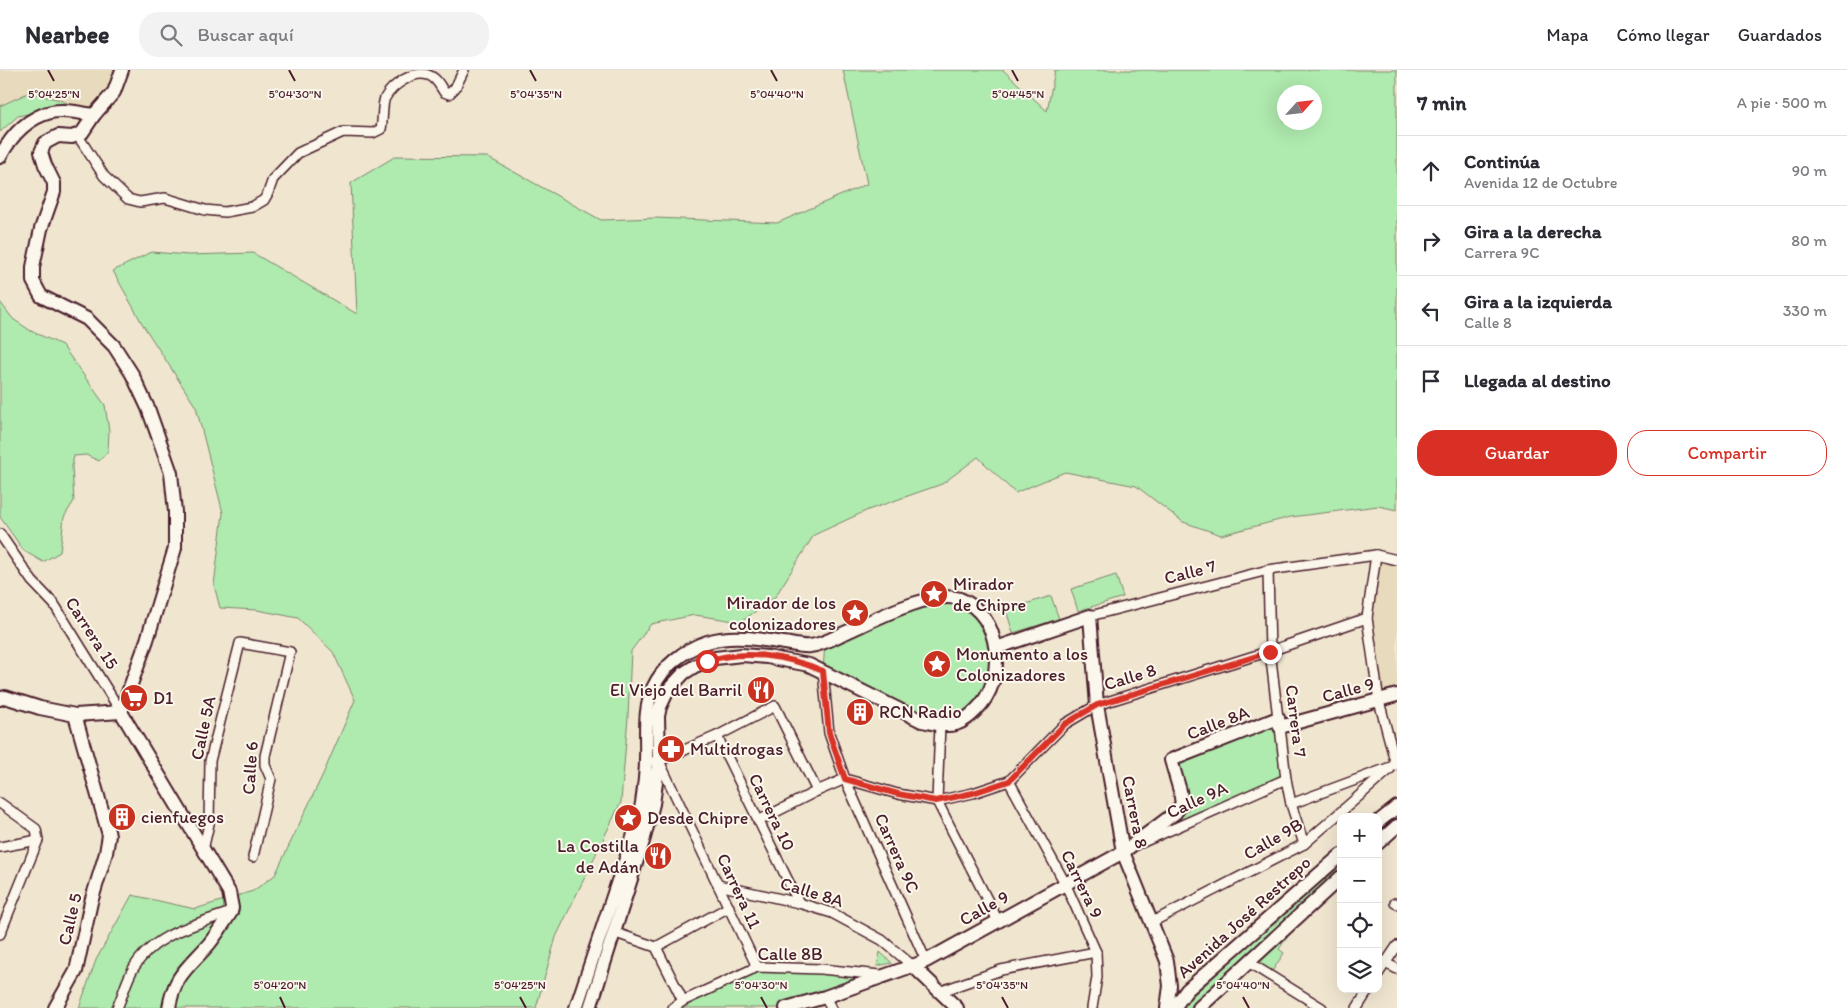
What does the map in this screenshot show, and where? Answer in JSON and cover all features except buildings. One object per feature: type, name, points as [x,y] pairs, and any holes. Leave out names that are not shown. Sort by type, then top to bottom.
[{"type":"main road","points":[[0,698],[5,697],[40,708],[75,715],[121,712],[147,640],[175,548],[175,512],[171,473],[148,408],[132,374],[114,346],[100,331],[87,319],[41,296],[33,281],[33,267],[40,228],[54,192],[54,183],[41,152],[45,143],[58,136],[78,136],[82,132],[114,92],[122,70]]},
{"type":"main road","points":[[0,157],[12,136],[37,117],[52,112],[94,115]]},
{"type":"main road","points":[[576,1008],[634,835],[653,761],[645,718],[649,699],[659,676],[668,666],[679,657],[708,642],[724,638],[809,646],[825,642],[915,603],[936,597],[958,598],[978,612],[990,631],[996,648],[997,664],[995,677],[981,705],[962,722],[954,724],[940,724],[912,717],[809,665],[767,656],[742,655],[716,658],[695,666],[684,673],[668,690],[660,708],[653,761],[654,804],[590,1008]]},
{"type":"main road","name":"Calle 7","points":[[996,648],[1090,616]]},
{"type":"main road","name":"Carrera 8","points":[[1090,616],[1097,705],[1123,852],[1167,961],[1170,986],[1166,1008]]},
{"type":"main road","name":"Calle 9","points":[[1279,722],[1379,701],[1397,695]]},
{"type":"main road","name":"Carrera 15","points":[[121,712],[229,892],[231,912]]},
{"type":"main road","name":"Calle 5","points":[[55,1008],[76,971],[91,902],[106,853],[109,835],[75,715]]},
{"type":"main road","name":"Calle 8A","points":[[1182,804],[1171,760],[1279,722]]},
{"type":"main road","name":"Calle 9","points":[[786,1008],[828,1003],[887,976],[926,961],[1123,852],[1175,813],[1182,804]]},
{"type":"main road","points":[[1382,819],[1397,807]]},
{"type":"main road","points":[[1382,839],[1397,826]]},
{"type":"main road","name":"Avenida José Restrepo","points":[[1174,1008],[1188,990],[1338,858]]},
{"type":"main road","name":"Avenida José Restrepo","points":[[1199,1008],[1213,1002],[1248,962],[1337,881]]},
{"type":"main road","points":[[169,1008],[175,984],[181,973],[210,942],[231,912]]},
{"type":"main road","points":[[912,966],[957,1008]]},
{"type":"street","points":[[78,136],[104,176],[128,199],[140,202],[164,198],[205,210],[225,212],[252,207],[264,200],[273,179],[298,153],[343,132],[373,133],[381,129],[384,98],[393,88],[413,74],[428,74],[437,80],[444,92],[450,94],[464,70]]},
{"type":"street","name":"Carrera 15","points":[[0,534],[32,581],[54,604],[121,712]]},
{"type":"street","points":[[1291,804],[1396,764],[1379,701],[1367,618],[1376,555]]},
{"type":"street","name":"Calle 7","points":[[1090,616],[1268,570],[1376,555],[1397,560]]},
{"type":"street","name":"Carrera 7","points":[[1268,570],[1270,652],[1286,778],[1291,804],[1304,844]]},
{"type":"street","name":"Calle 8","points":[[845,779],[898,794],[936,801],[973,793],[1009,781],[1065,724],[1097,705],[1270,652],[1367,618]]},
{"type":"street","name":"Calle 5A","points":[[203,850],[209,824],[210,761],[240,643],[290,652]]},
{"type":"street","name":"Calle 6","points":[[253,857],[271,779],[266,769],[265,756],[290,652]]},
{"type":"street","name":"Carrera 9C","points":[[823,671],[829,733],[845,779],[926,961]]},
{"type":"street","points":[[653,761],[717,736],[775,706],[817,790]]},
{"type":"street","points":[[940,724],[936,801],[998,921]]},
{"type":"street","name":"Carrera 10","points":[[717,736],[799,903]]},
{"type":"street","name":"Carrera 11","points":[[653,761],[718,885],[757,967]]},
{"type":"street","name":"Calle 9B","points":[[1152,922],[1304,844],[1396,764]]},
{"type":"street","name":"Calle 9A","points":[[1123,852],[1286,778]]},
{"type":"street","points":[[758,820],[817,790],[845,779]]},
{"type":"street","name":"Carrera 9","points":[[1009,781],[1065,883],[1096,952],[1097,977],[1092,1008]]},
{"type":"street","points":[[0,803],[36,829],[38,840],[0,934]]},
{"type":"street","points":[[2,845],[38,840]]},
{"type":"street","name":"Calle 8A","points":[[718,885],[799,903],[832,913],[882,940],[912,966]]},
{"type":"street","points":[[656,947],[729,907]]},
{"type":"street","points":[[116,1008],[131,971],[142,955],[160,941],[186,928],[231,912]]},
{"type":"street","points":[[614,932],[656,947],[683,1001]]},
{"type":"street","points":[[1382,961],[1397,946]]},
{"type":"street","points":[[939,992],[1001,970],[1096,952]]},
{"type":"street","points":[[1248,962],[1319,1007]]},
{"type":"street","points":[[1382,962],[1397,969]]},
{"type":"street","name":"Calle 8B","points":[[673,1008],[683,1001],[757,967],[821,969],[887,976]]},
{"type":"street","points":[[1357,1008],[1366,993]]},
{"type":"shaded area","points":[[0,70],[122,70],[94,115],[57,99],[28,93],[0,106]]},
{"type":"shaded area","points":[[1376,555],[1397,560],[1397,692],[1383,697],[1367,618]]},
{"type":"green space","points":[[843,70],[1003,70],[1047,111],[1055,70],[1397,70],[1397,510],[1378,506],[1291,517],[1221,535],[1183,522],[1136,486],[1065,472],[1015,493],[978,457],[942,484],[868,510],[814,535],[775,597],[741,622],[695,615],[651,624],[631,651],[621,802],[556,937],[536,1008],[79,1008],[96,960],[132,895],[195,909],[253,891],[275,875],[324,772],[355,700],[333,652],[298,618],[257,610],[220,608],[214,585],[223,513],[196,407],[143,325],[113,271],[151,252],[189,255],[253,253],[357,314],[351,183],[396,156],[487,157],[601,220],[655,218],[777,223],[867,184]]},
{"type":"green space","points":[[28,93],[57,99],[72,105],[18,116],[0,132],[0,106]]},
{"type":"green space","points":[[0,302],[13,319],[31,331],[62,345],[105,405],[109,431],[108,451],[99,461],[86,455],[74,456],[72,466],[74,501],[64,517],[60,552],[43,562],[24,551],[0,517]]},
{"type":"green space","points":[[1116,575],[1123,597],[1078,611],[1071,589]]},
{"type":"green space","points":[[1051,596],[1059,619],[1013,633],[1006,610]]},
{"type":"green space","name":"Monumento a los Colonizadores","points":[[936,597],[978,612],[997,663],[972,714],[940,724],[823,671],[825,642]]},
{"type":"green space","points":[[1278,715],[1286,779],[1123,852],[1183,805],[1179,761]]},
{"type":"green space","points":[[1337,867],[1337,876],[1190,1008],[1179,1008]]},
{"type":"green space","points":[[1287,933],[1289,935],[1279,949],[1284,953],[1271,973],[1255,963]]},
{"type":"green space","points":[[880,952],[892,963],[877,966]]},
{"type":"green space","points":[[757,967],[887,976],[786,1008],[673,1008]]},
{"type":"place","name":"Mirador de Chipre","points":[[934,594]]},
{"type":"place","name":"Mirador de los colonizadores","points":[[855,613]]},
{"type":"place","name":"Monumento a los Colonizadores","points":[[937,664]]},
{"type":"place","name":"El Viejo del Barril","points":[[761,690]]},
{"type":"place","name":"D1","points":[[134,698]]},
{"type":"place","name":"RCN Radio","points":[[860,712]]},
{"type":"place","name":"Multidrogas","points":[[671,749]]},
{"type":"place","name":"cienfuegos","points":[[122,817]]},
{"type":"place","name":"Desde Chipre","points":[[628,818]]},
{"type":"place","name":"La Costilla de Adán","points":[[658,856]]},
{"type":"route","points":[[707,661],[725,656],[767,656],[809,665],[823,671],[829,733],[845,779],[898,794],[936,801],[973,793],[1009,781],[1065,724],[1097,705],[1270,652]]}]
